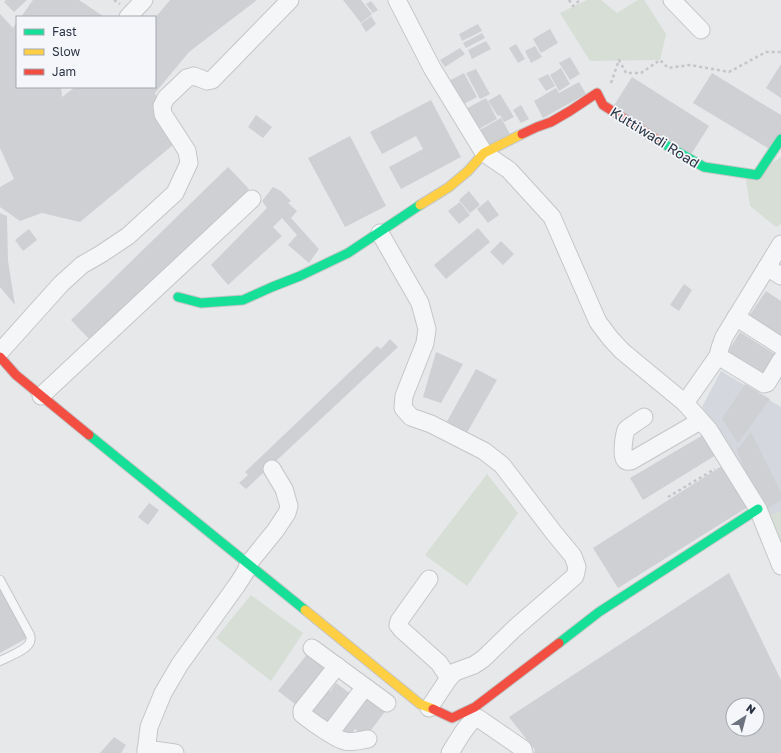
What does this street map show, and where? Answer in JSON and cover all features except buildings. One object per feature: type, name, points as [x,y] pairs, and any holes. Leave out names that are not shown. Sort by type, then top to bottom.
[{"type":"street","points":[[129,16],[144,0]]},
{"type":"street","points":[[0,352],[61,284],[82,265],[128,236],[175,193],[189,164],[187,151],[164,114],[162,106],[166,98],[187,78],[194,76],[207,81],[212,80],[290,0]]},
{"type":"street","points":[[396,0],[432,68],[484,153],[509,170],[552,216],[598,322],[610,338],[622,350],[685,404],[704,425],[758,509],[781,566]]},
{"type":"street","points":[[672,0],[701,30]]},
{"type":"street","name":"Kuttiwadi Road","points":[[484,153],[537,127],[551,122],[597,93],[603,105],[704,167],[757,175],[781,139]]},
{"type":"street","points":[[178,298],[201,303],[242,300],[300,276],[348,253],[449,187],[468,171],[484,153]]},
{"type":"street","points":[[41,396],[252,199]]},
{"type":"street","points":[[380,233],[420,303],[427,329],[425,343],[404,396],[403,408],[410,417],[431,424],[484,451],[502,465],[554,533],[574,556],[577,567],[575,576],[515,628],[483,659],[474,665],[455,672],[449,678],[430,708]]},
{"type":"street","points":[[685,404],[718,356],[724,337],[781,244]]},
{"type":"street","points":[[767,267],[781,276]]},
{"type":"street","points":[[736,317],[781,346]]},
{"type":"street","points":[[718,356],[764,384],[767,383],[781,360]]},
{"type":"street","points":[[0,357],[16,375],[41,396],[420,704],[452,718],[466,728]]},
{"type":"street","points":[[644,417],[626,430],[623,456],[628,462],[704,425]]},
{"type":"street","points":[[633,473],[704,425]]},
{"type":"street","points":[[175,753],[146,751],[148,727],[163,694],[180,664],[243,576],[249,564],[276,531],[287,513],[289,506],[284,489],[272,469]]},
{"type":"street","points":[[452,718],[475,707],[599,612],[758,509]]},
{"type":"street","points":[[429,579],[399,620],[398,625],[439,663],[449,678]]},
{"type":"street","points":[[312,648],[387,703]]},
{"type":"street","points":[[330,733],[359,682],[366,660]]},
{"type":"street","points":[[337,666],[302,710],[302,714],[336,738],[353,742],[368,740]]},
{"type":"street","points":[[450,753],[466,728],[476,718],[523,749],[524,753]]},
{"type":"lane","points":[[0,580],[31,639],[30,643],[26,647],[0,662]]},
{"type":"path","points":[[568,0],[573,6],[580,0]]},
{"type":"path","points":[[603,105],[619,60],[626,73],[641,73],[660,60],[668,68],[690,65],[729,72],[766,52],[781,52]]},
{"type":"path","points":[[668,497],[728,461]]},
{"type":"shaded area","points":[[587,0],[601,0],[617,13],[638,0],[644,0],[666,34],[660,60],[590,61],[560,13]]},
{"type":"shaded area","points":[[781,157],[781,224],[776,227],[750,206],[746,180]]},
{"type":"shaded area","points":[[721,371],[781,407],[781,511],[768,517],[736,457],[702,407]]},
{"type":"shaded area","points":[[487,474],[518,513],[467,586],[425,555]]},
{"type":"shaded area","points":[[781,511],[781,542],[768,517]]},
{"type":"shaded area","points":[[251,595],[303,633],[271,681],[216,638]]},
{"type":"traffic: fast","points":[[659,141],[704,167],[757,175],[781,139]]},
{"type":"traffic: fast","points":[[178,297],[201,303],[243,300],[300,276],[348,253],[420,205]]},
{"type":"traffic: fast","points":[[89,435],[305,610]]},
{"type":"traffic: fast","points":[[559,643],[599,612],[758,509]]},
{"type":"traffic: slow","points":[[420,205],[449,187],[468,171],[484,153],[522,134]]},
{"type":"traffic: slow","points":[[305,610],[420,704],[433,709]]},
{"type":"traffic: jam","points":[[522,134],[551,122],[597,93],[603,105],[659,141]]},
{"type":"traffic: jam","points":[[0,357],[16,375],[89,435]]},
{"type":"traffic: jam","points":[[433,709],[452,718],[475,707],[559,643]]}]
